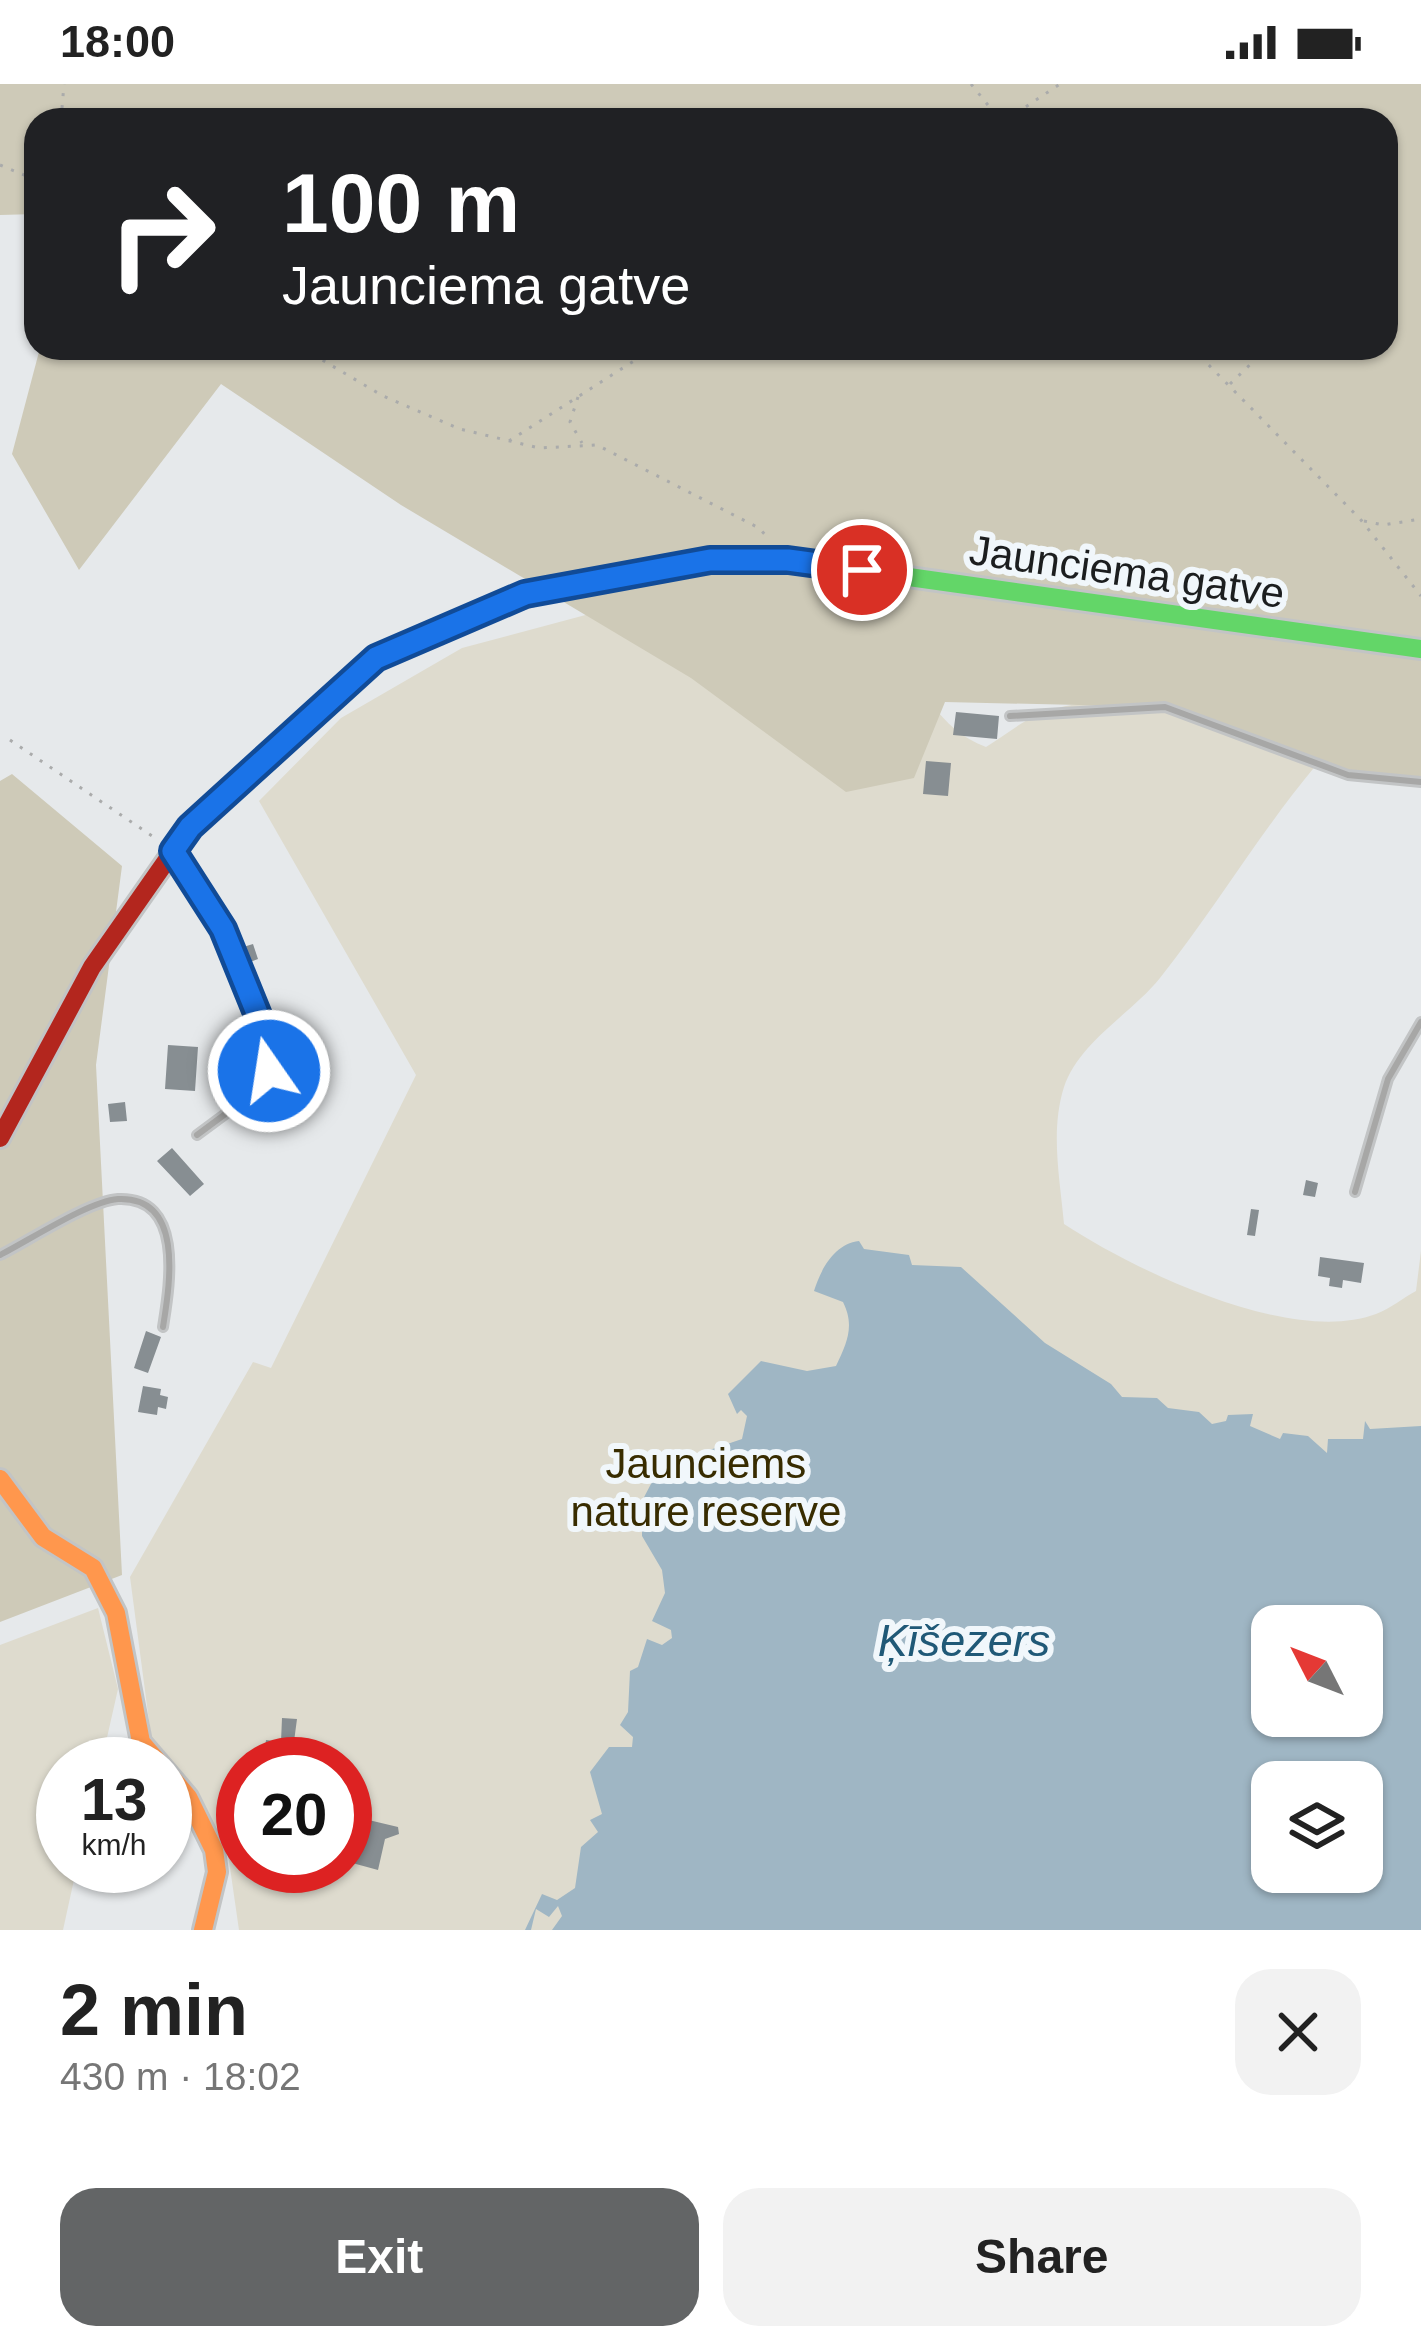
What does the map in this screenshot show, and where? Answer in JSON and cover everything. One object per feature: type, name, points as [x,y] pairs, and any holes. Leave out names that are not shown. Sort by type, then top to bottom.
[{"type":"main road","name":"Jaunciema gatve","points":[[0,1138],[92,967],[190,827],[376,658],[525,594],[710,560],[788,560],[1421,649]]},
{"type":"main road","points":[[0,1480],[44,1537],[93,1568],[116,1613],[141,1742],[162,1756],[212,1843],[218,1866],[202,1930]]},
{"type":"lane","points":[[1010,716],[1165,707],[1348,775],[1421,782]]},
{"type":"lane","points":[[173,851],[223,929],[266,1035],[269,1071],[254,1092],[197,1136]]},
{"type":"lane","points":[[1355,1192],[1388,1079],[1421,1022]]},
{"type":"lane","points":[[0,1255],[116,1199],[143,1205],[169,1235],[172,1271],[163,1327]]},
{"type":"path","points":[[971,84],[992,108]]},
{"type":"path","points":[[1022,108],[1060,84]]},
{"type":"path","points":[[322,360],[383,396],[506,443],[538,448],[598,445],[759,529],[788,560]]},
{"type":"path","points":[[506,443],[635,360]]},
{"type":"path","points":[[1204,360],[1361,520],[1421,596]]},
{"type":"path","points":[[1229,386],[1255,360]]},
{"type":"path","points":[[579,396],[570,422],[582,445]]},
{"type":"path","points":[[1361,520],[1383,524],[1421,519]]},
{"type":"path","points":[[10,740],[173,851]]},
{"type":"green space","name":"Jaunciems nature reserve","points":[[664,594],[819,630],[888,652],[943,718],[986,747],[1050,710],[1118,703],[1186,715],[1317,764],[1160,978],[1093,1042],[1071,1071],[1060,1104],[1059,1172],[1064,1224],[1171,1281],[1258,1312],[1341,1321],[1376,1314],[1416,1291],[1421,1251],[1421,1930],[239,1930],[234,1893],[372,1893],[372,1737],[216,1737],[216,1836],[192,1799],[192,1737],[151,1736],[130,1577],[253,1362],[271,1368],[416,1075],[259,801],[341,718],[462,648]]},
{"type":"green space","points":[[98,1608],[118,1689],[107,1737],[36,1737],[36,1893],[71,1893],[63,1930],[0,1930],[0,1645]]},
{"type":"shaded area","points":[[0,84],[1421,84],[1421,782],[1348,775],[1165,707],[945,702],[914,778],[846,792],[691,678],[401,505],[221,384],[79,570],[12,454],[37,360],[1398,360],[1398,108],[24,108],[24,214],[0,215]]},
{"type":"shaded area","points":[[12,774],[122,866],[96,1065],[122,1575],[0,1622],[0,781]]},
{"type":"water","name":"Ķīšezers","points":[[859,1241],[864,1249],[909,1255],[912,1265],[961,1267],[1045,1343],[1111,1384],[1122,1397],[1157,1398],[1168,1408],[1199,1412],[1212,1424],[1226,1421],[1228,1415],[1253,1414],[1250,1426],[1280,1439],[1283,1433],[1308,1436],[1327,1453],[1328,1439],[1363,1439],[1365,1421],[1370,1429],[1421,1426],[1421,1930],[552,1930],[562,1916],[558,1906],[549,1917],[536,1909],[531,1930],[525,1930],[542,1894],[557,1900],[575,1888],[581,1847],[598,1832],[590,1820],[602,1814],[590,1772],[609,1747],[632,1747],[633,1737],[620,1725],[628,1712],[630,1671],[638,1667],[647,1639],[662,1645],[672,1638],[671,1630],[652,1621],[665,1593],[662,1570],[642,1536],[642,1501],[652,1482],[680,1460],[742,1439],[747,1416],[741,1410],[737,1414],[728,1394],[761,1361],[807,1371],[836,1366],[848,1334],[847,1311],[843,1302],[814,1291],[820,1274],[842,1247]]},
{"type":"building","points":[[956,712],[999,716],[997,739],[953,735]]},
{"type":"building","points":[[926,761],[951,763],[948,796],[923,794]]},
{"type":"building","points":[[253,944],[258,959],[245,964],[240,948]]},
{"type":"building","points":[[168,1045],[198,1047],[195,1091],[165,1089]]},
{"type":"building","points":[[125,1102],[127,1121],[110,1122],[108,1104]]},
{"type":"building","points":[[172,1148],[204,1184],[190,1196],[157,1161]]},
{"type":"building","points":[[1306,1180],[1318,1183],[1315,1197],[1303,1195]]},
{"type":"building","points":[[1251,1209],[1259,1210],[1255,1236],[1247,1235]]},
{"type":"building","points":[[1320,1257],[1364,1263],[1361,1283],[1343,1280],[1342,1288],[1329,1286],[1330,1278],[1318,1276]]},
{"type":"building","points":[[146,1331],[161,1337],[148,1373],[134,1368]]},
{"type":"building","points":[[143,1386],[161,1389],[160,1395],[168,1397],[166,1409],[158,1407],[157,1415],[138,1412]]},
{"type":"building","points":[[282,1718],[297,1719],[295,1737],[281,1737]]},
{"type":"building","points":[[372,1821],[398,1827],[399,1834],[385,1839],[378,1870],[372,1868]]},
{"type":"traffic: fast","points":[[374,660],[472,615],[575,584],[681,566],[788,560],[1421,649]]},
{"type":"traffic: slow","points":[[0,1479],[43,1537],[93,1568],[116,1613],[141,1742],[188,1797],[214,1850],[217,1872],[203,1930]]},
{"type":"traffic: jam","points":[[0,1138],[92,967],[190,827],[374,660]]},
{"type":"route","points":[[269,1071],[266,1035],[236,971],[223,929],[173,851],[190,827],[376,658],[525,594],[710,560],[788,560],[862,570]]}]
